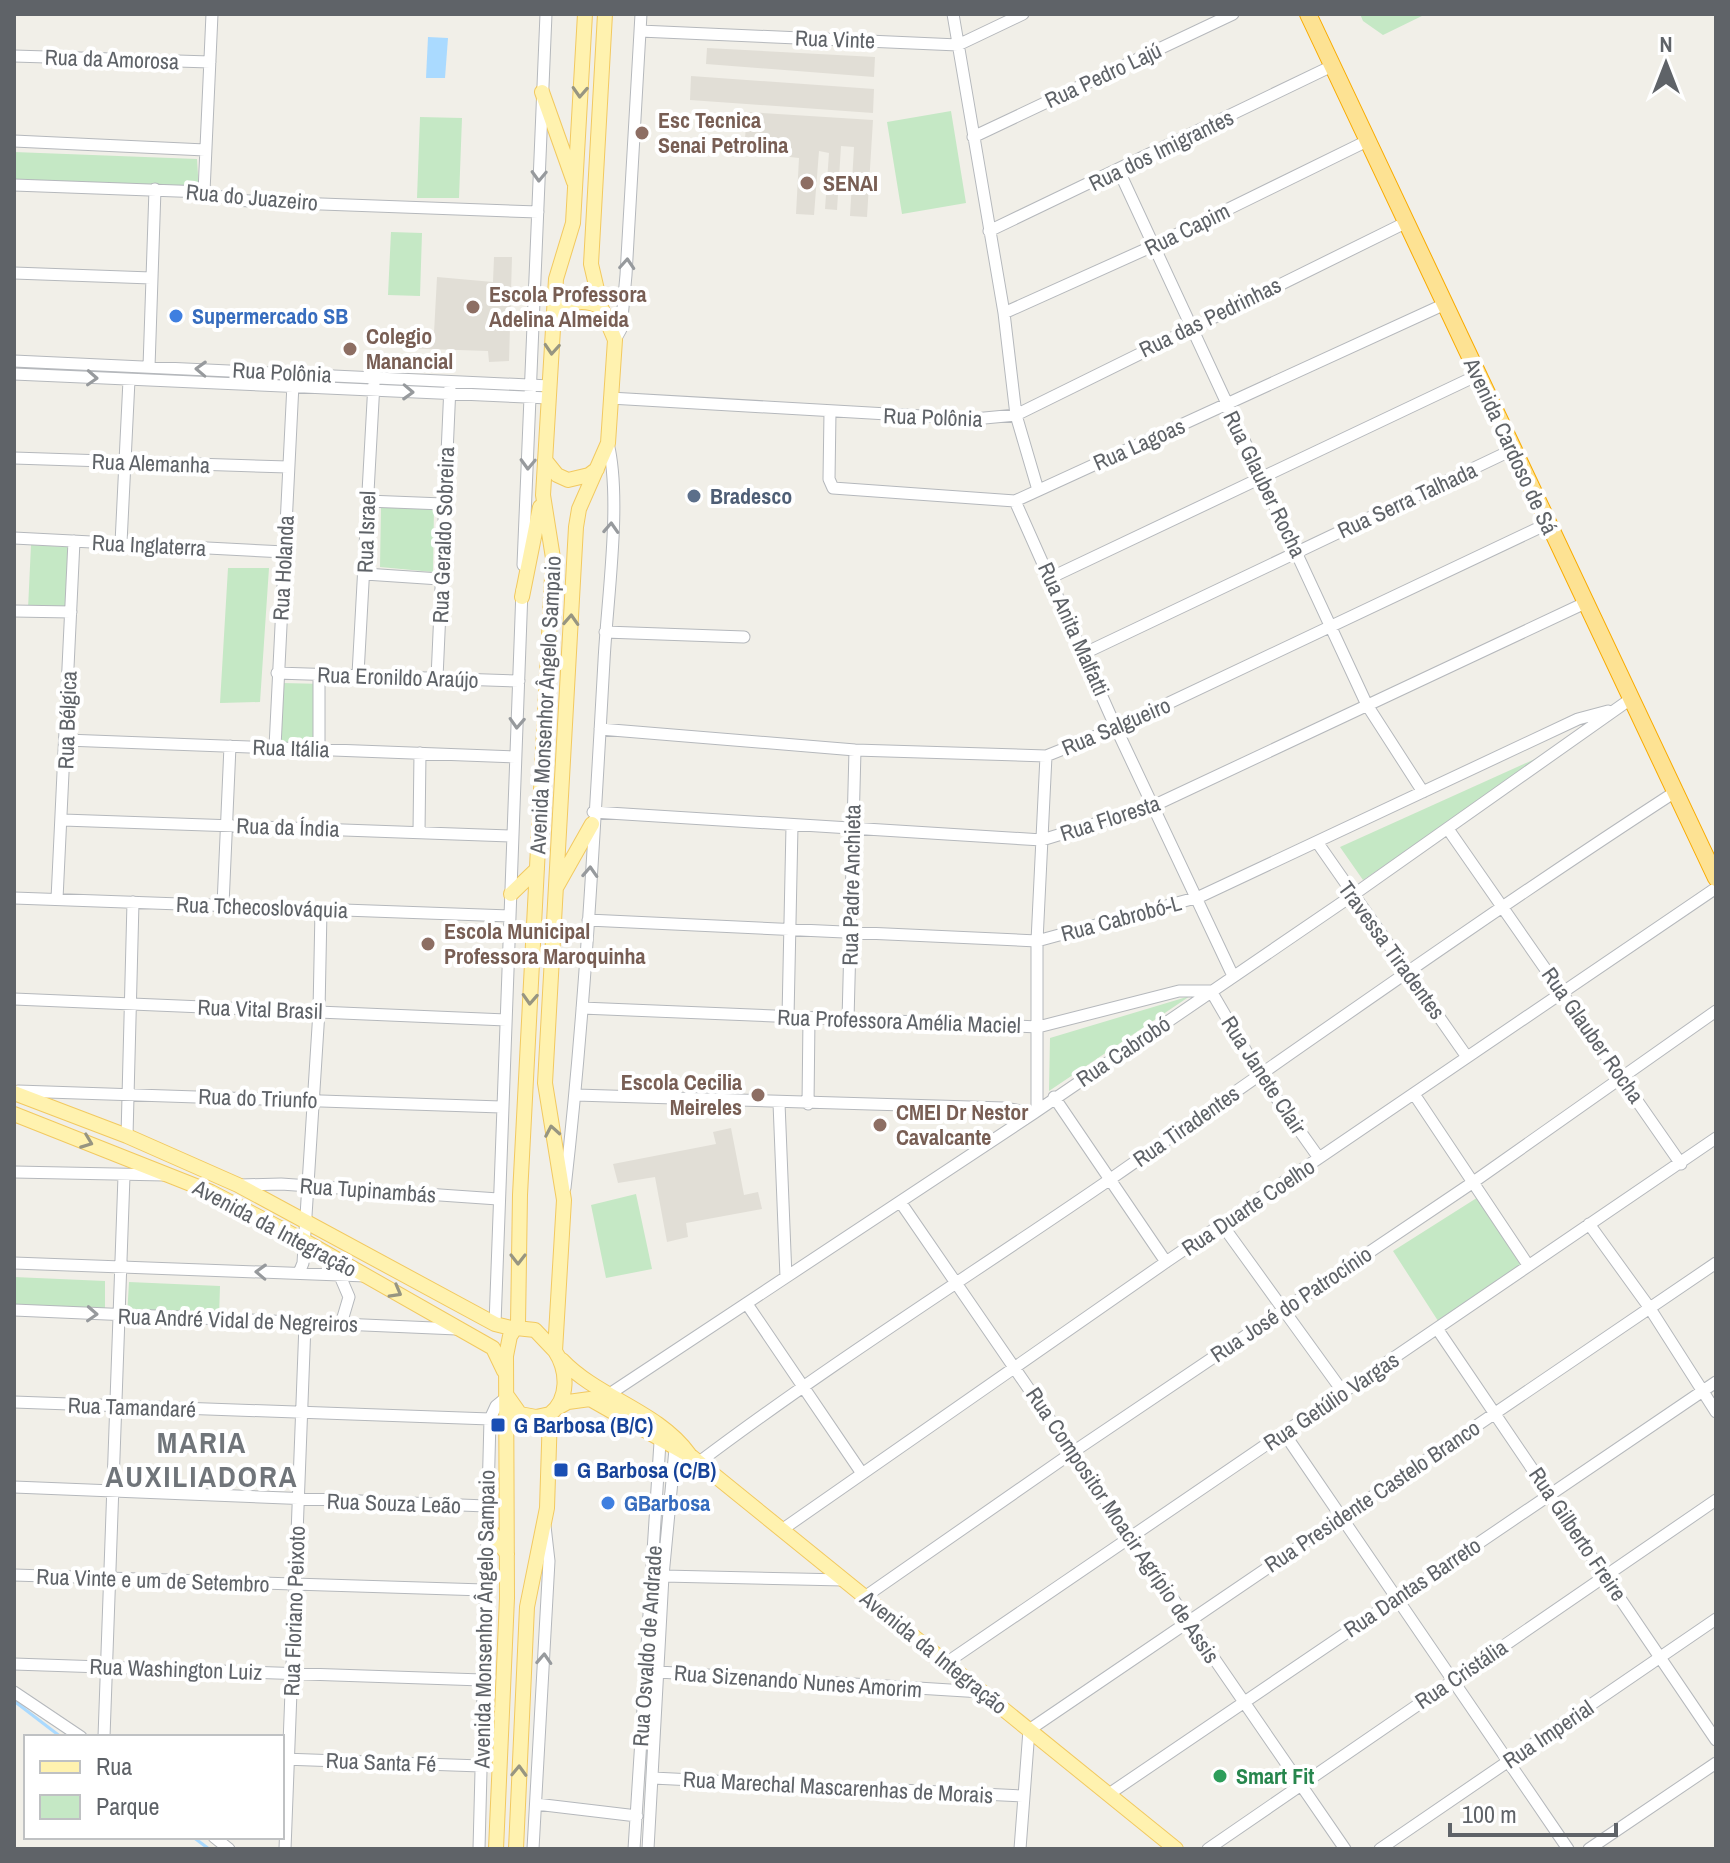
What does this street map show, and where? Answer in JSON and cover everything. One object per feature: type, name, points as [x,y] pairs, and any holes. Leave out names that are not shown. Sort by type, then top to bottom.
[{"type":"highway","name":"Avenida Cardoso de Sá","points":[[1308,14],[1716,878]]},
{"type":"main road","name":"Avenida Monsenhor Ângelo Sampaio","points":[[496,1849],[507,1554],[506,1380],[508,1345],[516,1328],[553,558],[543,495],[556,279],[573,223],[585,14]]},
{"type":"main road","name":"Avenida Monsenhor Ângelo Sampaio","points":[[516,1849],[527,1607],[545,1525],[554,1410],[564,1394],[558,1356],[564,1200],[545,1083],[577,516],[608,443],[615,340],[601,307],[591,264],[605,14]]},
{"type":"main road","points":[[542,92],[575,184]]},
{"type":"main road","points":[[554,317],[578,301],[601,307]]},
{"type":"main road","points":[[545,460],[557,475],[568,480],[589,475],[598,468]]},
{"type":"main road","points":[[522,597],[543,495]]},
{"type":"main road","points":[[555,889],[593,818]]},
{"type":"main road","points":[[511,894],[537,869]]},
{"type":"main road","name":"Avenida da Integração","points":[[14,1092],[127,1136],[238,1185],[495,1324],[516,1328]]},
{"type":"main road","name":"Avenida da Integração","points":[[14,1114],[172,1175],[303,1240],[493,1348],[506,1380]]},
{"type":"main road","points":[[516,1328],[535,1330],[558,1356],[608,1395],[668,1432],[695,1460]]},
{"type":"main road","points":[[507,1397],[520,1414],[536,1417],[575,1400],[590,1399],[695,1460]]},
{"type":"main road","name":"Avenida da Integração","points":[[695,1460],[1176,1849]]},
{"type":"main road","points":[[487,1525],[507,1554]]},
{"type":"street","points":[[204,192],[212,14]]},
{"type":"street","name":"Avenida Monsenhor Ângelo Sampaio","points":[[495,1324],[501,1107],[546,14]]},
{"type":"street","name":"Avenida Monsenhor Ângelo Sampaio","points":[[615,340],[621,329],[626,275],[641,14]]},
{"type":"street","points":[[953,14],[1004,313],[1016,415],[1038,490]]},
{"type":"street","name":"Rua Vinte","points":[[640,31],[958,45],[1023,14]]},
{"type":"street","name":"Rua Pedro Lajú","points":[[973,137],[1233,14]]},
{"type":"street","name":"Rua da Amorosa","points":[[14,56],[210,62]]},
{"type":"street","name":"Rua dos Imigrantes","points":[[989,231],[1332,66]]},
{"type":"street","name":"Rua do Juazeiro","points":[[14,141],[205,150]]},
{"type":"street","name":"Rua Capim","points":[[1004,313],[1153,246],[1367,141]]},
{"type":"street","name":"Rua Glauber Rocha","points":[[1119,171],[1367,705],[1423,792]]},
{"type":"street","name":"Rua do Juazeiro","points":[[14,185],[204,192],[252,202],[538,212]]},
{"type":"street","points":[[149,367],[155,189]]},
{"type":"street","name":"Rua das Pedrinhas","points":[[1016,415],[1405,223]]},
{"type":"street","points":[[14,273],[151,278]]},
{"type":"street","name":"Rua Lagoas","points":[[830,412],[830,484],[838,490],[1015,501],[1445,304]]},
{"type":"street","name":"Rua Polônia","points":[[14,361],[293,372],[374,377],[450,387],[550,392]]},
{"type":"street","name":"Rua Holanda","points":[[275,747],[293,372]]},
{"type":"street","name":"Rua Polônia","points":[[14,374],[292,389],[373,391],[450,387]]},
{"type":"street","points":[[1052,577],[1478,375]]},
{"type":"street","name":"Rua Israel","points":[[358,674],[374,377]]},
{"type":"street","points":[[121,543],[129,380]]},
{"type":"street","name":"Rua Geraldo Sobreira","points":[[437,678],[450,387]]},
{"type":"street","name":"Rua Polônia","points":[[610,398],[974,419],[1016,415]]},
{"type":"street","name":"Avenida Monsenhor Ângelo Sampaio","points":[[564,1200],[576,1095],[600,729],[613,479],[608,443]]},
{"type":"street","name":"Rua Serra Talhada","points":[[1085,653],[1512,450]]},
{"type":"street","name":"Rua Alemanha","points":[[14,458],[288,467]]},
{"type":"street","points":[[367,501],[443,504]]},
{"type":"street","name":"Rua Anita Malfatti","points":[[1015,501],[1052,577],[1116,728],[1199,897],[1233,976]]},
{"type":"street","name":"Rua Salgueiro","points":[[600,729],[855,750],[1046,756],[1116,728],[1547,524]]},
{"type":"street","name":"Rua Inglaterra","points":[[14,538],[285,552]]},
{"type":"street","name":"Rua Bélgica","points":[[57,899],[74,541]]},
{"type":"street","points":[[365,574],[440,579]]},
{"type":"street","name":"Rua Floresta","points":[[593,818],[1042,840],[1153,806],[1585,603]]},
{"type":"street","points":[[14,611],[71,612]]},
{"type":"street","points":[[605,632],[744,637]]},
{"type":"street","name":"Rua Eronildo Araújo","points":[[277,673],[519,681]]},
{"type":"street","points":[[319,674],[319,749]]},
{"type":"street","name":"Rua Cabrobó","points":[[608,1395],[1035,1112],[1353,895],[1632,698]]},
{"type":"street","name":"Rua Cabrobó-L","points":[[588,920],[1037,941],[1199,897],[1578,719],[1615,709]]},
{"type":"street","name":"Rua Itália","points":[[66,740],[515,757]]},
{"type":"street","points":[[223,905],[230,746]]},
{"type":"street","name":"Rua Padre Anchieta","points":[[848,1020],[855,750]]},
{"type":"street","points":[[419,832],[420,753]]},
{"type":"street","points":[[576,1095],[1004,1108],[1035,1112],[1037,941],[1046,756]]},
{"type":"street","name":"Rua Tiradentes","points":[[695,1460],[802,1384],[1110,1179],[1502,904],[1675,792]]},
{"type":"street","name":"Rua da Índia","points":[[63,820],[513,836]]},
{"type":"street","points":[[788,1017],[792,826]]},
{"type":"street","name":"Rua Glauber Rocha","points":[[1448,829],[1681,1164]]},
{"type":"street","name":"Travessa Tiradentes","points":[[1317,842],[1467,1057]]},
{"type":"street","name":"Rua Duarte Coelho","points":[[783,1529],[1166,1262],[1716,888]]},
{"type":"street","name":"Rua Tchecoslováquia","points":[[14,898],[510,916]]},
{"type":"street","points":[[127,1136],[131,1093],[133,902]]},
{"type":"street","points":[[299,1273],[310,1186],[321,910]]},
{"type":"street","name":"Rua Professora Amélia Maciel","points":[[582,1008],[1038,1027],[1179,991],[1211,991]]},
{"type":"street","name":"Rua Janete Clair","points":[[1211,991],[1260,1075],[1319,1158]]},
{"type":"street","name":"Rua Vital Brasil","points":[[14,999],[506,1020]]},
{"type":"street","name":"Rua José do Patrocínio","points":[[866,1596],[1073,1452],[1472,1183],[1716,1011]]},
{"type":"street","points":[[808,1104],[809,1018]]},
{"type":"street","name":"Rua do Triunfo","points":[[14,1092],[131,1093],[501,1107]]},
{"type":"street","points":[[1414,1094],[1528,1265]]},
{"type":"street","points":[[1054,1097],[1166,1262]]},
{"type":"street","points":[[779,1103],[786,1277]]},
{"type":"street","name":"Rua Getúlio Vargas","points":[[946,1663],[1716,1138]]},
{"type":"street","points":[[14,1172],[172,1175]]},
{"type":"street","points":[[104,1735],[124,1176]]},
{"type":"street","name":"Rua Tupinambás","points":[[238,1185],[310,1186],[498,1199]]},
{"type":"street","name":"Rua Compositor Moacir Agrípio de Assis","points":[[901,1203],[1345,1849]]},
{"type":"street","points":[[1589,1224],[1649,1307],[1716,1412]]},
{"type":"street","points":[[1223,1226],[1343,1392]]},
{"type":"street","points":[[14,1263],[367,1276]]},
{"type":"street","name":"Rua Presidente Castelo Branco","points":[[1029,1730],[1716,1263]]},
{"type":"street","points":[[340,1276],[349,1297],[341,1324]]},
{"type":"street","points":[[747,1304],[861,1472]]},
{"type":"street","name":"Rua André Vidal de Negreiros","points":[[14,1310],[461,1329]]},
{"type":"street","name":"Rua Floriano Peixoto","points":[[285,1849],[286,1759],[305,1324]]},
{"type":"street","name":"Rua Gilberto Freire","points":[[1438,1330],[1496,1411],[1716,1740]]},
{"type":"street","name":"Rua Dantas Barreto","points":[[1109,1794],[1716,1382]]},
{"type":"street","points":[[490,1419],[496,1406],[507,1397]]},
{"type":"street","name":"Rua Tamandaré","points":[[14,1402],[301,1415],[490,1419]]},
{"type":"street","name":"Avenida Monsenhor Ângelo Sampaio","points":[[479,1849],[490,1419]]},
{"type":"street","points":[[1284,1433],[1343,1516],[1395,1598],[1454,1679],[1506,1763],[1568,1849]]},
{"type":"street","name":"Rua Osvaldo de Andrade","points":[[634,1849],[660,1442]]},
{"type":"street","name":"Rua Osvaldo de Andrade","points":[[648,1849],[663,1576],[675,1449]]},
{"type":"street","name":"Rua Souza Leão","points":[[14,1487],[486,1506]]},
{"type":"street","name":"Rua Cristália","points":[[1208,1849],[1716,1500]]},
{"type":"street","points":[[533,1849],[549,1561],[545,1525]]},
{"type":"street","name":"Rua Vinte e um de Setembro","points":[[14,1575],[484,1590]]},
{"type":"street","points":[[663,1576],[844,1580]]},
{"type":"street","name":"Rua Imperial","points":[[1380,1849],[1716,1619]]},
{"type":"street","name":"Rua Washington Luiz","points":[[14,1664],[482,1680]]},
{"type":"street","name":"Rua Sizenando Nunes Amorim","points":[[659,1672],[984,1692]]},
{"type":"street","points":[[14,1692],[78,1735]]},
{"type":"street","points":[[1020,1849],[1029,1730]]},
{"type":"street","name":"Rua Santa Fé","points":[[286,1759],[481,1766]]},
{"type":"street","points":[[1589,1849],[1716,1763]]},
{"type":"street","name":"Rua Marechal Mascarenhas de Morais","points":[[653,1778],[1023,1796]]},
{"type":"street","points":[[536,1804],[637,1816]]},
{"type":"shaded area","points":[[707,48],[875,57],[874,77],[706,64]]},
{"type":"shaded area","points":[[691,76],[874,89],[873,113],[690,100]]},
{"type":"shaded area","name":"SENAI","points":[[747,112],[873,120],[867,217],[850,216],[854,147],[841,146],[837,210],[825,209],[829,153],[819,151],[814,215],[796,214],[799,158],[744,152]]},
{"type":"shaded area","name":"Escola Professora Adelina Almeida","points":[[494,257],[512,257],[509,361],[489,362],[488,351],[398,348],[398,331],[434,333],[437,277],[493,282]]},
{"type":"shaded area","points":[[731,1128],[744,1195],[758,1192],[762,1209],[686,1223],[688,1237],[667,1242],[655,1177],[618,1183],[613,1164],[716,1144],[713,1132]]},
{"type":"green space","points":[[1360,14],[1426,14],[1383,35],[1363,21]]},
{"type":"green space","points":[[951,111],[966,203],[902,214],[887,122]]},
{"type":"green space","points":[[420,117],[462,118],[459,198],[417,198]]},
{"type":"green space","points":[[14,152],[197,159],[199,191],[14,183]]},
{"type":"green space","points":[[391,232],[422,233],[420,296],[388,295]]},
{"type":"green space","points":[[381,507],[434,507],[433,572],[380,567]]},
{"type":"green space","points":[[31,545],[68,547],[65,611],[28,609]]},
{"type":"green space","points":[[228,568],[269,568],[260,702],[220,703]]},
{"type":"green space","points":[[282,683],[325,684],[322,748],[278,744]]},
{"type":"green space","points":[[1557,749],[1363,880],[1340,847]]},
{"type":"green space","points":[[1190,996],[1049,1091],[1050,1038]]},
{"type":"green space","points":[[636,1194],[652,1269],[606,1278],[591,1205]]},
{"type":"green space","points":[[1483,1194],[1530,1268],[1440,1324],[1393,1251]]},
{"type":"green space","points":[[14,1277],[105,1281],[105,1311],[14,1310]]},
{"type":"green space","points":[[129,1282],[220,1286],[219,1317],[127,1316]]},
{"type":"water","points":[[428,37],[448,38],[445,78],[426,78]]},
{"type":"waterway","points":[[14,1701],[58,1735]]},
{"type":"waterway","points":[[196,1839],[209,1849]]},
{"type":"place","name":"Esc Tecnica Senai Petrolina","points":[[642,133]]},
{"type":"place","name":"SENAI","points":[[807,183]]},
{"type":"place","name":"Escola Professora Adelina Almeida","points":[[473,307]]},
{"type":"place","name":"Supermercado SB","points":[[176,316]]},
{"type":"place","name":"Colegio Manancial","points":[[350,349]]},
{"type":"place","name":"Bradesco","points":[[694,496]]},
{"type":"place","name":"Escola Municipal Professora Maroquinha","points":[[428,944]]},
{"type":"place","name":"Escola Cecilia Meireles","points":[[758,1095]]},
{"type":"place","name":"CMEI Dr Nestor Cavalcante","points":[[880,1125]]},
{"type":"place","name":"G Barbosa (B/C)","points":[[498,1425]]},
{"type":"place","name":"G Barbosa (C/B)","points":[[561,1470]]},
{"type":"place","name":"GBarbosa","points":[[608,1503]]},
{"type":"place","name":"Smart Fit","points":[[1220,1776]]},
{"type":"district","name":"MARIA AUXILIADORA","points":[[202,1460]]}]
